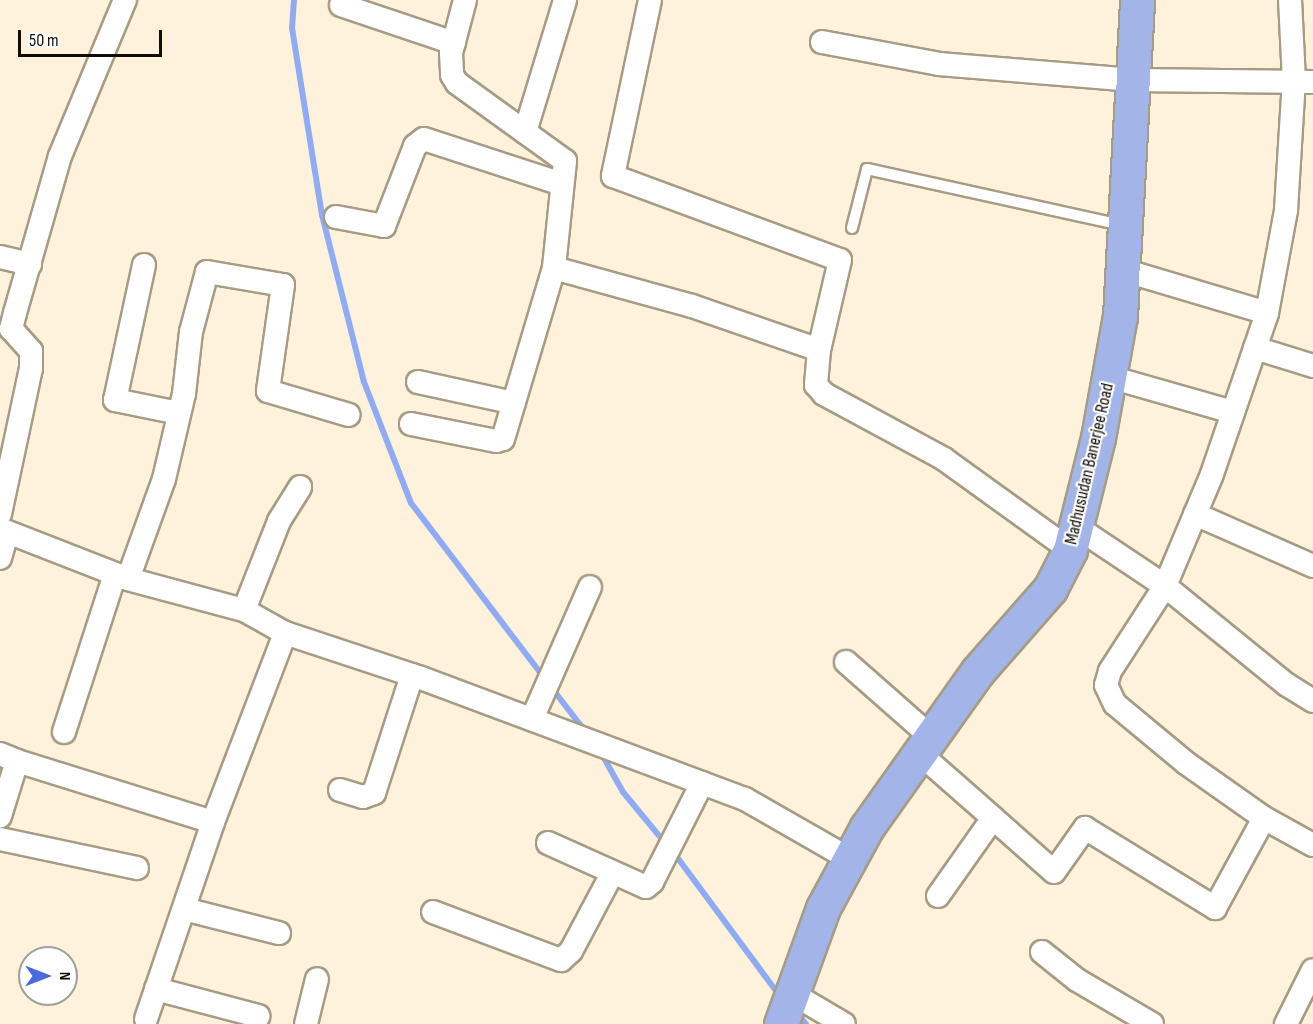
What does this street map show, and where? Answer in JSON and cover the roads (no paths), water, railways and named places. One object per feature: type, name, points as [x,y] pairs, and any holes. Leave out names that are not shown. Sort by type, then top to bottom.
[{"type":"main road","name":"Madhusudan Banerjee Road","points":[[788,1006],[823,909],[848,858],[924,744],[978,672],[1050,590],[1074,539],[1110,377],[1123,270],[1122,225],[1134,80],[1137,0]]},
{"type":"street","points":[[0,558],[2,525],[31,368],[31,351],[11,329],[60,156],[125,0]]},
{"type":"street","points":[[411,424],[499,441],[514,403],[554,268],[565,161],[457,83],[450,64],[465,0]]},
{"type":"street","points":[[525,132],[566,0]]},
{"type":"street","points":[[650,0],[613,176],[840,260],[819,350],[816,385],[824,394],[944,459],[1074,539],[1165,586],[1287,685],[1313,701]]},
{"type":"street","points":[[1290,0],[1303,82],[1286,210],[1267,314],[1196,514],[1165,586],[1110,670],[1106,685],[1115,704],[1186,763],[1264,818],[1313,845]]},
{"type":"street","points":[[341,5],[454,43]]},
{"type":"street","points":[[822,42],[939,64],[1134,80],[1303,82]]},
{"type":"street","points":[[336,217],[384,226],[415,146],[424,139],[562,184]]},
{"type":"street","points":[[0,257],[30,264]]},
{"type":"street","points":[[144,264],[115,400],[179,413]]},
{"type":"street","points":[[554,268],[692,306],[819,350]]},
{"type":"street","points":[[1123,270],[1267,314]]},
{"type":"street","points":[[64,732],[122,577],[164,479],[179,413],[191,332],[207,272],[283,285],[268,391],[349,415]]},
{"type":"street","points":[[1255,348],[1313,366]]},
{"type":"street","points":[[1110,377],[1233,412]]},
{"type":"street","points":[[418,382],[514,403]]},
{"type":"street","points":[[244,610],[279,521],[300,487]]},
{"type":"street","points":[[1196,514],[1313,566]]},
{"type":"street","points":[[2,525],[122,577],[244,610],[285,633],[412,675],[745,799],[848,858]]},
{"type":"street","points":[[532,719],[590,587]]},
{"type":"street","points":[[146,1019],[213,822],[285,633]]},
{"type":"street","points":[[846,662],[993,818],[1054,872],[1085,828],[1215,909],[1264,818]]},
{"type":"street","points":[[340,790],[363,797],[374,793],[412,675]]},
{"type":"street","points":[[0,816],[9,758],[213,822]]},
{"type":"street","points":[[548,843],[612,874],[646,887],[670,849],[702,783]]},
{"type":"street","points":[[938,896],[993,818]]},
{"type":"street","points":[[0,839],[137,867]]},
{"type":"street","points":[[433,912],[561,960],[571,951],[612,874]]},
{"type":"street","points":[[184,909],[279,933]]},
{"type":"street","points":[[1042,952],[1077,980],[1152,1024]]},
{"type":"street","points":[[1286,1024],[1313,970]]},
{"type":"street","points":[[306,1024],[317,979]]},
{"type":"street","points":[[156,989],[258,1016]]},
{"type":"street","points":[[788,1006],[844,1024]]},
{"type":"lane","points":[[852,228],[867,169],[1122,225]]},
{"type":"waterway","points":[[294,0],[292,28],[322,215],[364,382],[411,503],[545,679]]},
{"type":"waterway","points":[[551,687],[585,731]]},
{"type":"waterway","points":[[600,751],[623,792],[665,843]]},
{"type":"waterway","points":[[674,853],[780,996]]},
{"type":"waterway","points":[[795,1012],[806,1024]]}]
